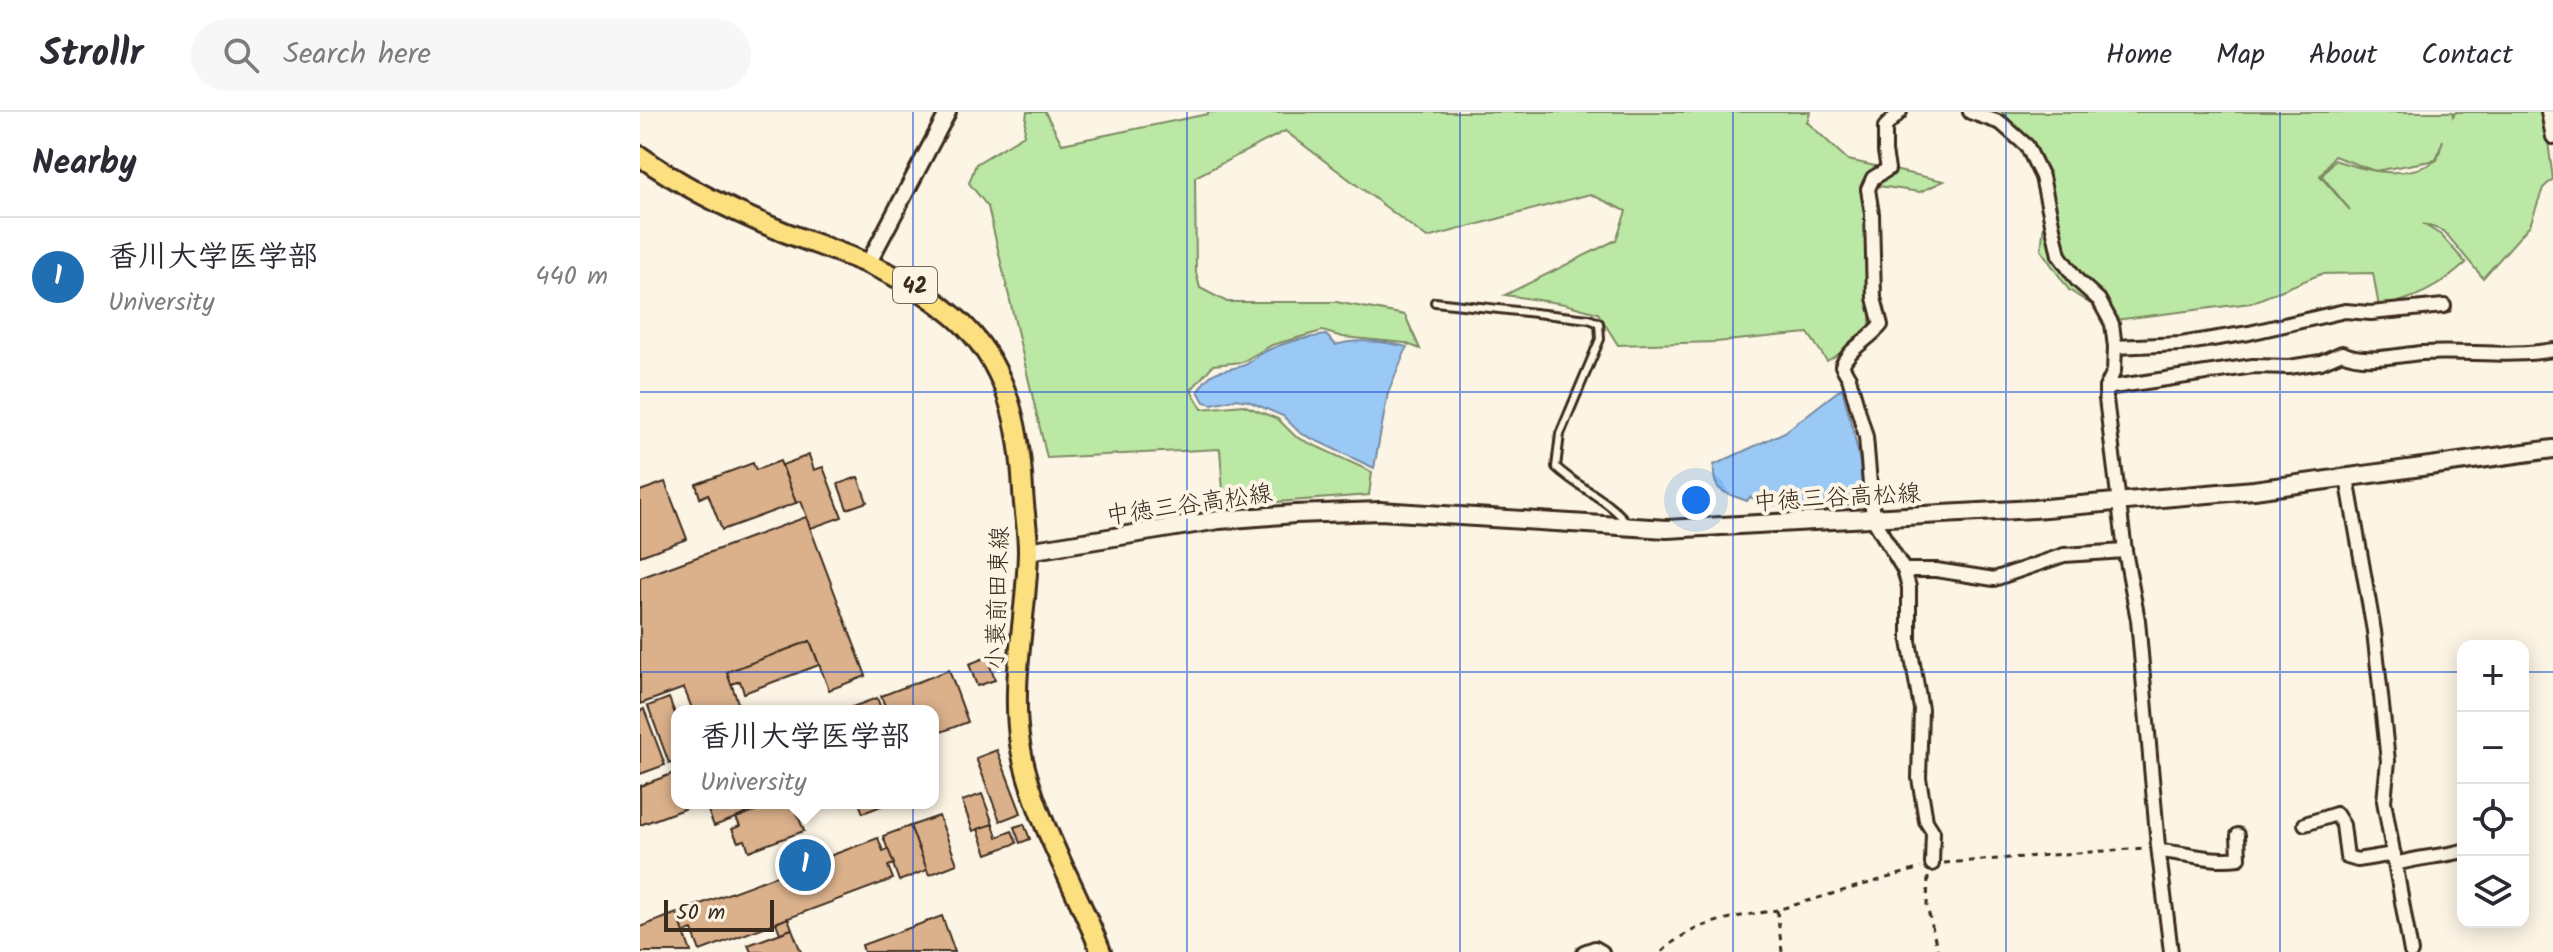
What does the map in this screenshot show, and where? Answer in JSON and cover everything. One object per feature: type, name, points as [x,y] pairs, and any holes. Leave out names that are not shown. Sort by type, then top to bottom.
[{"type":"main road","name":"小蓑前田東線","points":[[640,156],[716,201],[782,231],[869,262],[914,285],[958,319],[987,352],[1006,387],[1023,457],[1028,551],[1016,702],[1021,745],[1041,809],[1097,951]]},
{"type":"main road","name":"中徳三谷高松線","points":[[1028,551],[1219,520],[1295,514],[1380,511],[1631,527],[1721,528],[2119,503],[2347,478],[2553,449]]},
{"type":"street","points":[[869,262],[948,112]]},
{"type":"street","points":[[1900,112],[1885,127],[1888,169],[1873,178],[1868,189],[1872,214],[1874,298],[1881,325],[1870,339],[1846,354],[1842,366],[1849,378],[1866,437],[1873,519],[1904,570],[1909,587],[1909,641],[1921,709],[1919,778],[1926,821],[1933,832],[1932,864]]},
{"type":"street","points":[[1970,112],[2001,123],[2027,146],[2042,177],[2059,255],[2077,280],[2099,300],[2112,324],[2114,371],[2106,388],[2125,551],[2144,669],[2158,848],[2171,952]]},
{"type":"street","points":[[2548,112],[2553,137]]},
{"type":"street","points":[[2115,347],[2181,344],[2249,333],[2345,311],[2371,313],[2444,306]]},
{"type":"street","points":[[2106,388],[2253,366],[2289,367],[2321,362],[2342,353],[2352,358],[2383,358],[2423,353],[2531,354],[2553,350]]},
{"type":"street","points":[[2347,478],[2374,631],[2388,761],[2384,801],[2411,952]]},
{"type":"street","points":[[1904,570],[1936,570],[1994,579],[2064,555],[2125,551]]},
{"type":"street","points":[[2305,824],[2336,814],[2343,825],[2347,857],[2357,860],[2440,858],[2457,853]]},
{"type":"street","points":[[2158,848],[2199,859],[2239,858],[2238,835]]},
{"type":"street","points":[[1584,952],[1595,948],[1602,952]]},
{"type":"lane","points":[[1435,302],[1589,319],[1599,323],[1600,339],[1560,434],[1556,467],[1569,479],[1613,506],[1631,527]]},
{"type":"path","points":[[1932,864],[2158,848]]},
{"type":"path","points":[[1662,952],[1674,940],[1695,928],[1722,919],[1777,910],[1929,865],[1927,906],[1938,952]]},
{"type":"path","points":[[1777,910],[1782,952]]},
{"type":"green space","points":[[1027,112],[1045,112],[1062,144],[1208,112],[1810,112],[1807,122],[1848,160],[1944,181],[1920,192],[1871,185],[1870,335],[1827,361],[1808,333],[1716,342],[1618,345],[1598,313],[1565,304],[1505,295],[1616,240],[1626,211],[1590,194],[1427,238],[1285,131],[1195,177],[1196,272],[1200,288],[1227,302],[1336,302],[1405,315],[1420,349],[1405,343],[1343,337],[1322,331],[1272,345],[1242,362],[1213,365],[1191,390],[1202,409],[1243,405],[1278,419],[1296,437],[1372,472],[1369,495],[1224,506],[1220,449],[1047,458],[988,207],[969,183],[976,164],[1024,135]]},
{"type":"green space","points":[[2002,112],[2453,112],[2453,116],[2456,112],[2544,112],[2553,179],[2543,188],[2530,225],[2483,278],[2444,231],[2423,224],[2441,235],[2466,263],[2436,286],[2403,301],[2379,307],[2373,273],[2321,274],[2251,303],[2115,320],[2069,290],[2041,250],[2046,206],[2033,144]],"holes":[[[2443,140],[2437,160],[2412,170],[2376,171],[2436,160]],[[2334,156],[2374,170],[2334,160],[2322,176],[2350,210],[2320,176]]]},
{"type":"water","points":[[1326,335],[1336,345],[1372,342],[1407,347],[1388,393],[1374,468],[1300,433],[1283,416],[1248,401],[1204,402],[1198,391],[1213,374],[1245,365],[1260,354],[1284,344]]},
{"type":"water","points":[[1842,388],[1859,459],[1862,504],[1776,505],[1750,497],[1747,501],[1718,487],[1714,465],[1785,432]]},
{"type":"building","points":[[809,455],[814,470],[823,467],[842,517],[811,528],[801,501],[796,503],[782,465]]},
{"type":"building","points":[[780,461],[796,503],[722,530],[708,494],[700,498],[696,484],[753,463],[756,470]]},
{"type":"building","points":[[858,477],[867,502],[847,509],[838,484]]},
{"type":"building","points":[[665,482],[687,539],[640,556],[640,491]]},
{"type":"building","points":[[806,517],[866,676],[829,690],[810,641],[727,672],[739,705],[691,705],[684,688],[640,704],[640,578]]},
{"type":"building","points":[[810,641],[819,665],[744,693],[740,681],[731,684],[727,672]]},
{"type":"building","points":[[987,657],[995,680],[977,686],[969,664]]},
{"type":"building","points":[[949,670],[968,722],[941,732],[939,705],[885,705],[881,696]]},
{"type":"building","points":[[669,698],[672,705],[671,762],[669,763],[648,706]]},
{"type":"building","points":[[877,698],[880,705],[858,705]]},
{"type":"building","points":[[644,709],[665,765],[640,774],[640,711]]},
{"type":"building","points":[[997,750],[1021,813],[1000,821],[976,758]]},
{"type":"building","points":[[671,774],[671,809],[684,809],[640,825],[640,786]]},
{"type":"building","points":[[982,794],[993,824],[973,831],[962,801]]},
{"type":"building","points":[[707,809],[744,809],[746,814],[714,826]]},
{"type":"building","points":[[760,809],[795,809],[804,831],[749,851],[745,840],[738,842],[732,829],[740,826],[736,818]]},
{"type":"building","points":[[939,816],[957,864],[929,875],[910,826]]},
{"type":"building","points":[[993,824],[997,837],[1012,831],[1017,843],[987,854],[978,829]]},
{"type":"building","points":[[1024,824],[1030,839],[1020,843],[1014,827]]},
{"type":"building","points":[[910,826],[927,870],[899,881],[883,836]]},
{"type":"building","points":[[878,838],[883,851],[888,849],[894,864],[888,866],[893,879],[700,951],[692,930],[684,933],[679,918],[686,915],[684,910]]},
{"type":"building","points":[[677,913],[691,952],[640,952],[640,927]]},
{"type":"building","points":[[942,916],[955,952],[864,952],[862,945]]},
{"type":"building","points":[[788,918],[792,929],[780,933],[776,923]]},
{"type":"building","points":[[792,929],[801,952],[751,952],[748,945]]},
{"type":"place","name":"香川大学医学部","points":[[805,865]]}]
